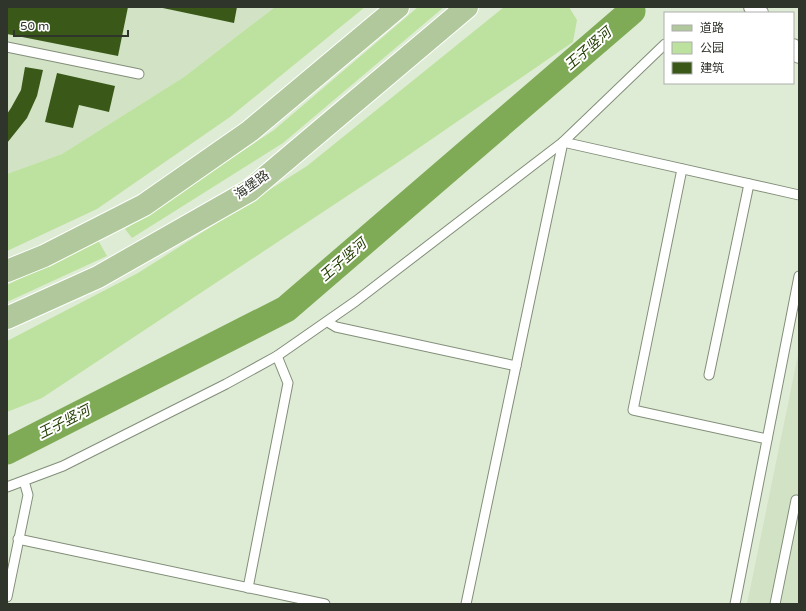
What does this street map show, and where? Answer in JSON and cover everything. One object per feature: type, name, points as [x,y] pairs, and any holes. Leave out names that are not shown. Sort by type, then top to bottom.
[{"type":"main road","points":[[7,270],[44,256],[144,205],[250,131],[398,7]]},
{"type":"main road","name":"海堡路","points":[[7,318],[98,277],[249,191],[467,7]]},
{"type":"lane","points":[[7,487],[63,466],[226,384],[277,356],[356,301],[562,142],[664,45]]},
{"type":"lane","points":[[7,47],[140,74]]},
{"type":"lane","points":[[562,142],[799,195]]},
{"type":"lane","points":[[466,604],[562,142]]},
{"type":"lane","points":[[682,169],[633,410],[767,439]]},
{"type":"lane","points":[[709,375],[748,184]]},
{"type":"lane","points":[[734,604],[799,276]]},
{"type":"lane","points":[[328,321],[336,327],[516,366]]},
{"type":"lane","points":[[248,588],[288,383],[277,356]]},
{"type":"lane","points":[[7,597],[28,496],[24,481]]},
{"type":"lane","points":[[775,604],[796,500],[799,501]]},
{"type":"lane","points":[[18,539],[325,604]]},
{"type":"shaded area","points":[[7,7],[275,7],[184,77],[62,154],[7,174]]},
{"type":"shaded area","points":[[799,350],[799,604],[747,604]]},
{"type":"green space","points":[[275,7],[365,7],[230,117],[97,209],[7,251],[7,174],[62,154],[184,77]]},
{"type":"green space","points":[[418,7],[444,7],[283,143],[132,238],[125,229],[274,130]]},
{"type":"green space","points":[[504,7],[569,7],[577,20],[573,42],[397,163],[42,398],[7,412],[7,341],[138,273],[307,166]]},
{"type":"green space","points":[[98,240],[107,256],[7,302],[7,285]]},
{"type":"building","points":[[7,7],[128,7],[118,56],[7,34]]},
{"type":"building","points":[[158,7],[237,7],[234,23]]},
{"type":"building","points":[[25,67],[43,70],[37,96],[27,118],[7,143],[7,114],[21,90]]},
{"type":"building","points":[[57,73],[115,86],[109,112],[79,105],[73,128],[45,122]]},
{"type":"waterway","name":"王子竖河","points":[[7,451],[286,309],[632,11],[628,7]]}]
